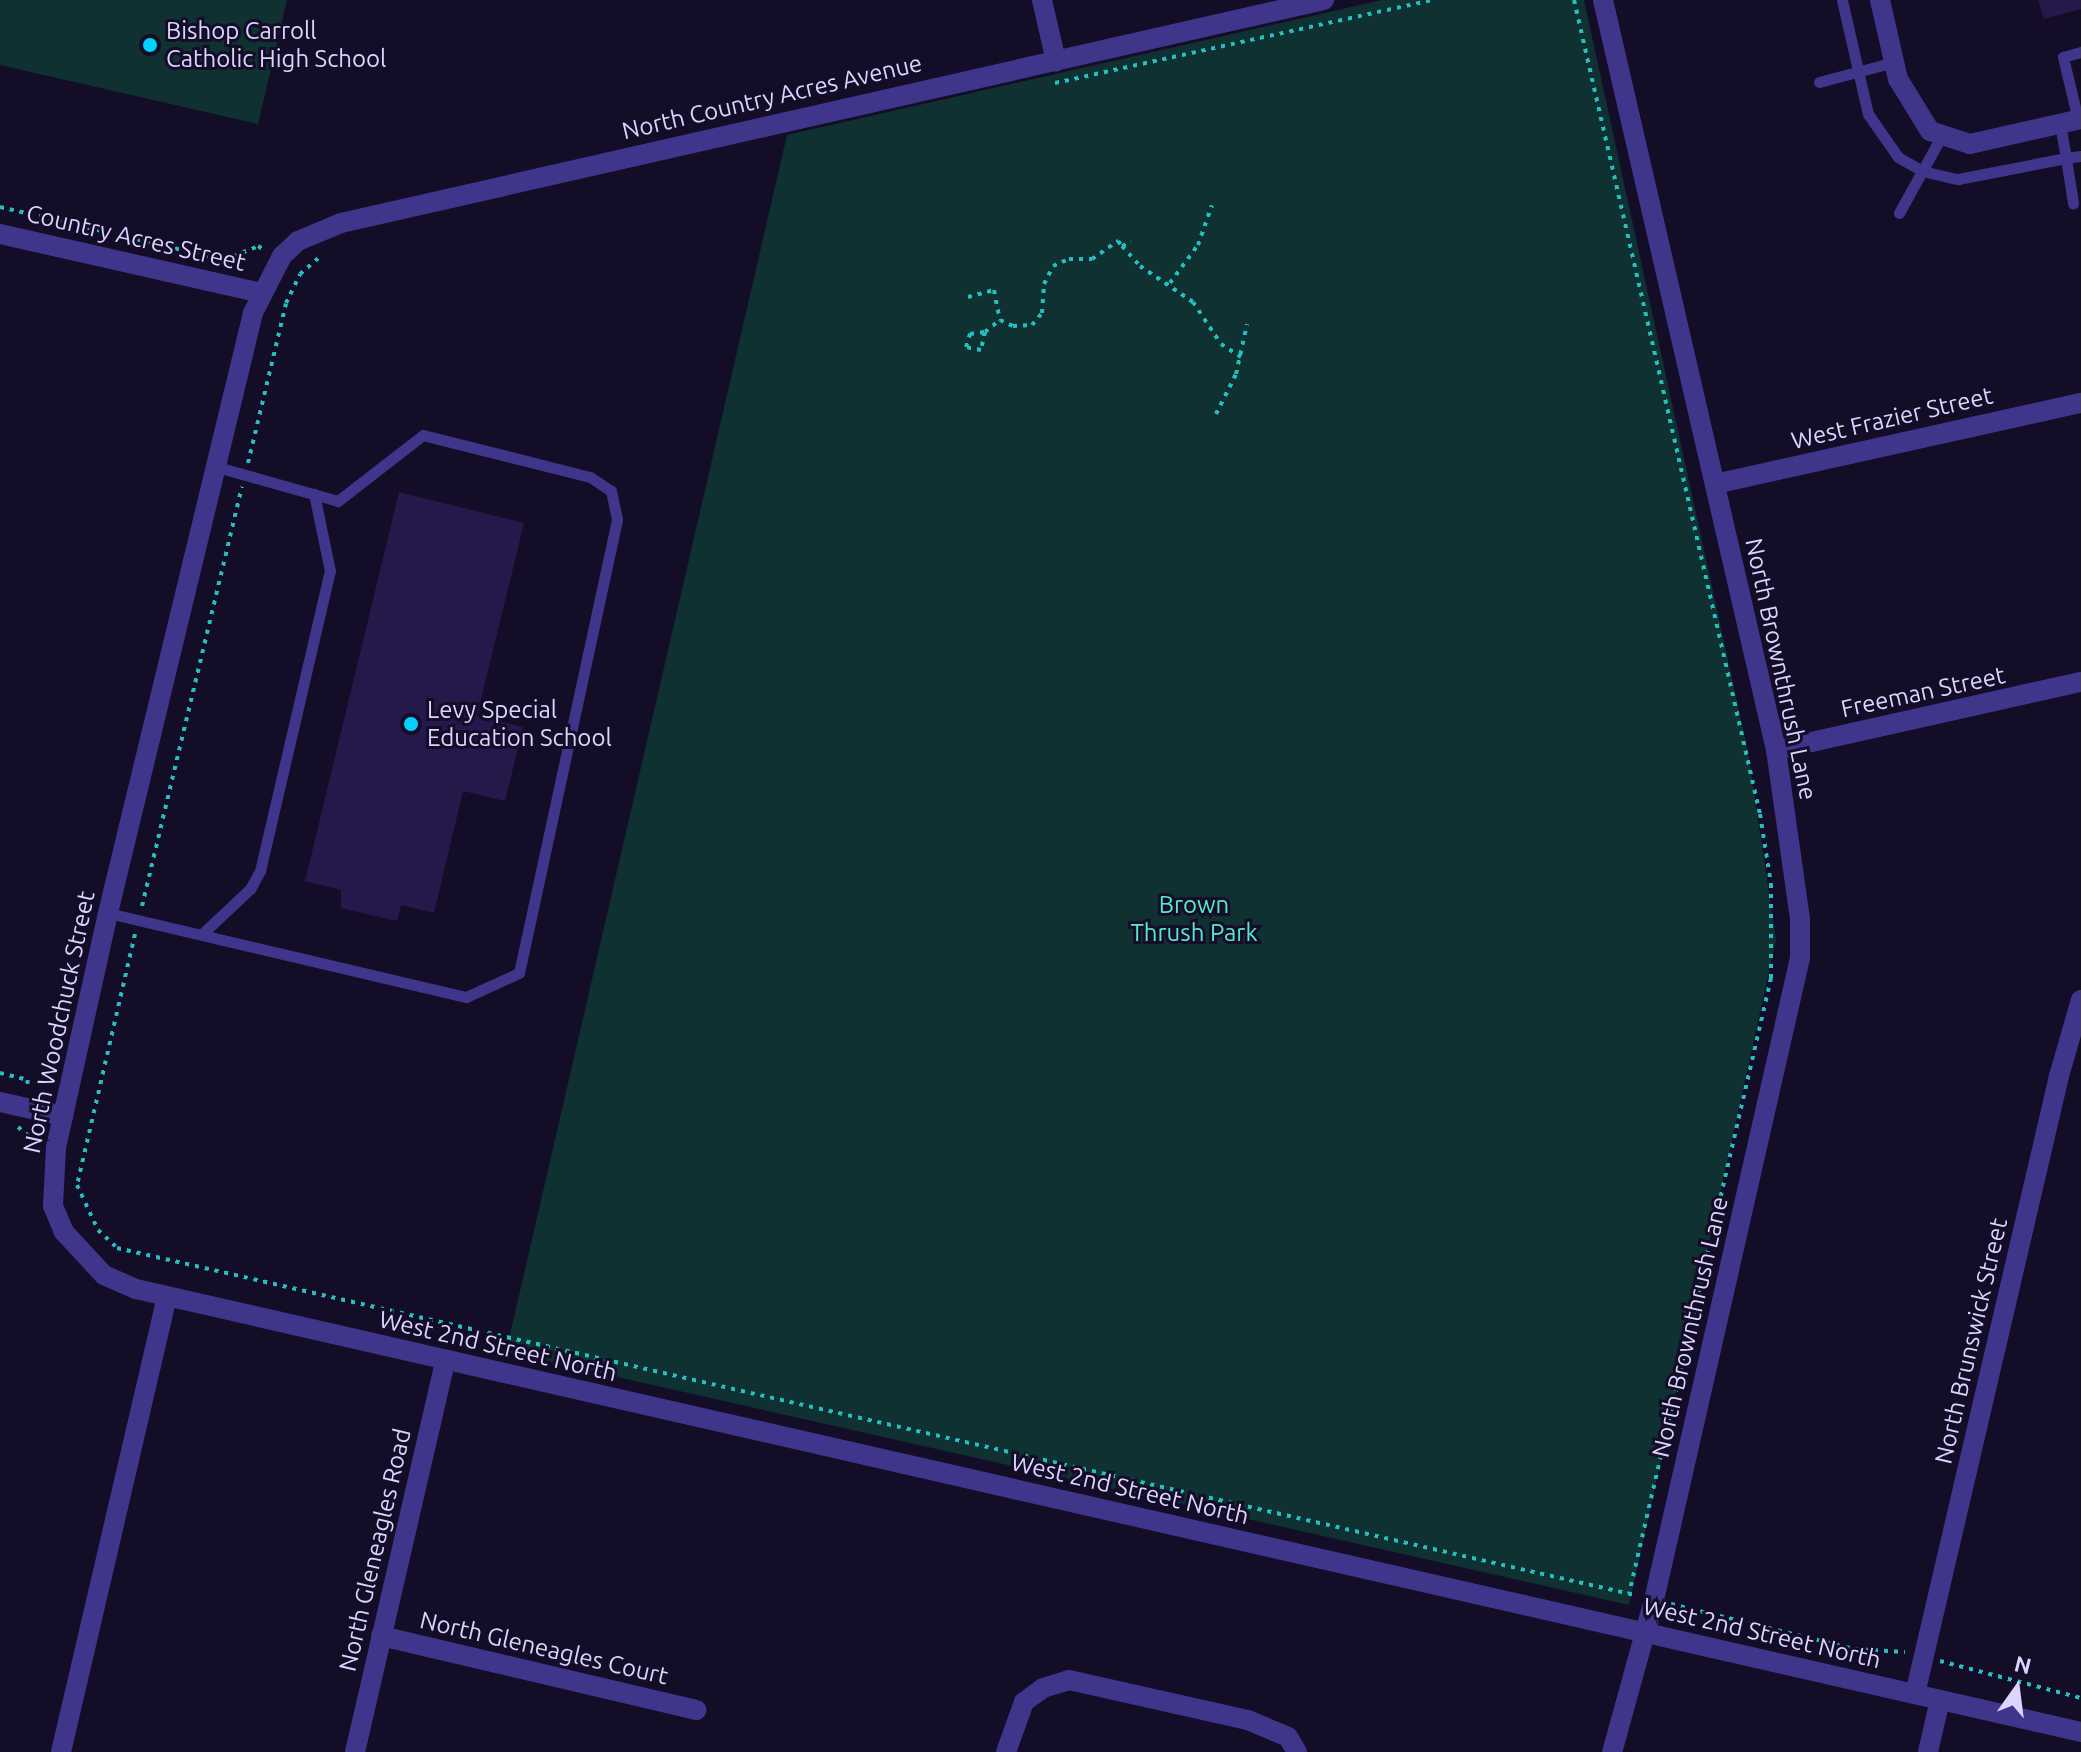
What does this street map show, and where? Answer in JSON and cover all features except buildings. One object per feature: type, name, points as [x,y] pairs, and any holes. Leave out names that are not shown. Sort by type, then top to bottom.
[{"type":"street","points":[[1042,0],[1056,61]]},
{"type":"street","name":"North Country Acres Avenue","points":[[261,293],[280,260],[298,241],[341,223],[1324,0]]},
{"type":"street","name":"North Brownthrush Lane","points":[[1603,0],[1776,750],[1800,918],[1800,958],[1654,1600],[1612,1752]]},
{"type":"street","points":[[1880,0],[1898,79],[1930,131],[1970,144],[2073,121]]},
{"type":"street","name":"Country Acres Street","points":[[0,234],[261,293]]},
{"type":"street","name":"North Woodchuck Street","points":[[167,1297],[104,1275],[64,1232],[53,1206],[52,1183],[63,1116],[108,913],[261,293]]},
{"type":"street","name":"West Frazier Street","points":[[1715,484],[2081,403]]},
{"type":"street","name":"Freeman Street","points":[[1776,750],[2081,682]]},
{"type":"street","name":"North Brunswick Street","points":[[1915,1694],[2059,1076],[2081,1000]]},
{"type":"street","points":[[0,1102],[63,1116]]},
{"type":"street","points":[[61,1752],[167,1297]]},
{"type":"street","name":"West 2nd Street North","points":[[167,1297],[2081,1732]]},
{"type":"street","name":"North Gleneagles Road","points":[[355,1752],[445,1361]]},
{"type":"street","name":"North Gleneagles Court","points":[[381,1636],[696,1710]]},
{"type":"street","points":[[1006,1752],[1024,1702],[1043,1688],[1069,1680],[1248,1720],[1292,1745]]},
{"type":"street","points":[[1928,1752],[1940,1700]]},
{"type":"lane","points":[[1842,0],[1868,114],[1898,157],[1922,171],[1958,179],[2081,156]]},
{"type":"lane","points":[[2073,203],[2066,158],[2073,121],[2063,57],[2081,52]]},
{"type":"lane","points":[[1819,82],[1894,62]]},
{"type":"lane","points":[[1899,213],[1942,135]]},
{"type":"lane","points":[[108,913],[466,997],[519,973],[617,519],[611,491],[590,477],[423,435],[338,501],[217,467]]},
{"type":"lane","points":[[202,934],[250,889],[260,871],[330,571],[314,494]]},
{"type":"path","points":[[1047,85],[1432,0]]},
{"type":"path","points":[[1574,0],[1760,814],[1771,884],[1771,978],[1629,1594]]},
{"type":"path","points":[[1169,283],[1198,245],[1212,205]]},
{"type":"path","points":[[0,207],[224,260],[258,246],[300,274]]},
{"type":"path","points":[[1000,320],[1013,326],[1032,325],[1042,313],[1044,284],[1053,266],[1069,259],[1092,259],[1118,241],[1140,266],[1193,302],[1221,344],[1241,357]]},
{"type":"path","points":[[1122,246],[1131,242]]},
{"type":"path","points":[[333,249],[300,274],[286,303],[77,1185],[98,1230],[117,1248],[1629,1594],[1854,1649],[1924,1657],[2081,1698]]},
{"type":"path","points":[[968,297],[994,290],[1000,320]]},
{"type":"path","points":[[985,332],[981,350],[966,347],[970,334],[985,332],[1000,320]]},
{"type":"path","points":[[1216,414],[1241,357],[1247,324]]},
{"type":"green space","name":"Bishop Carroll Catholic High School","points":[[0,0],[287,0],[258,124],[0,65]]},
{"type":"green space","name":"Brown Thrush Park","points":[[1382,0],[1584,0],[1748,752],[1776,940],[1629,1605],[506,1352],[787,135]]},
{"type":"place","name":"Bishop Carroll Catholic High School","points":[[150,45]]},
{"type":"place","name":"Levy Special Education School","points":[[411,724]]}]
